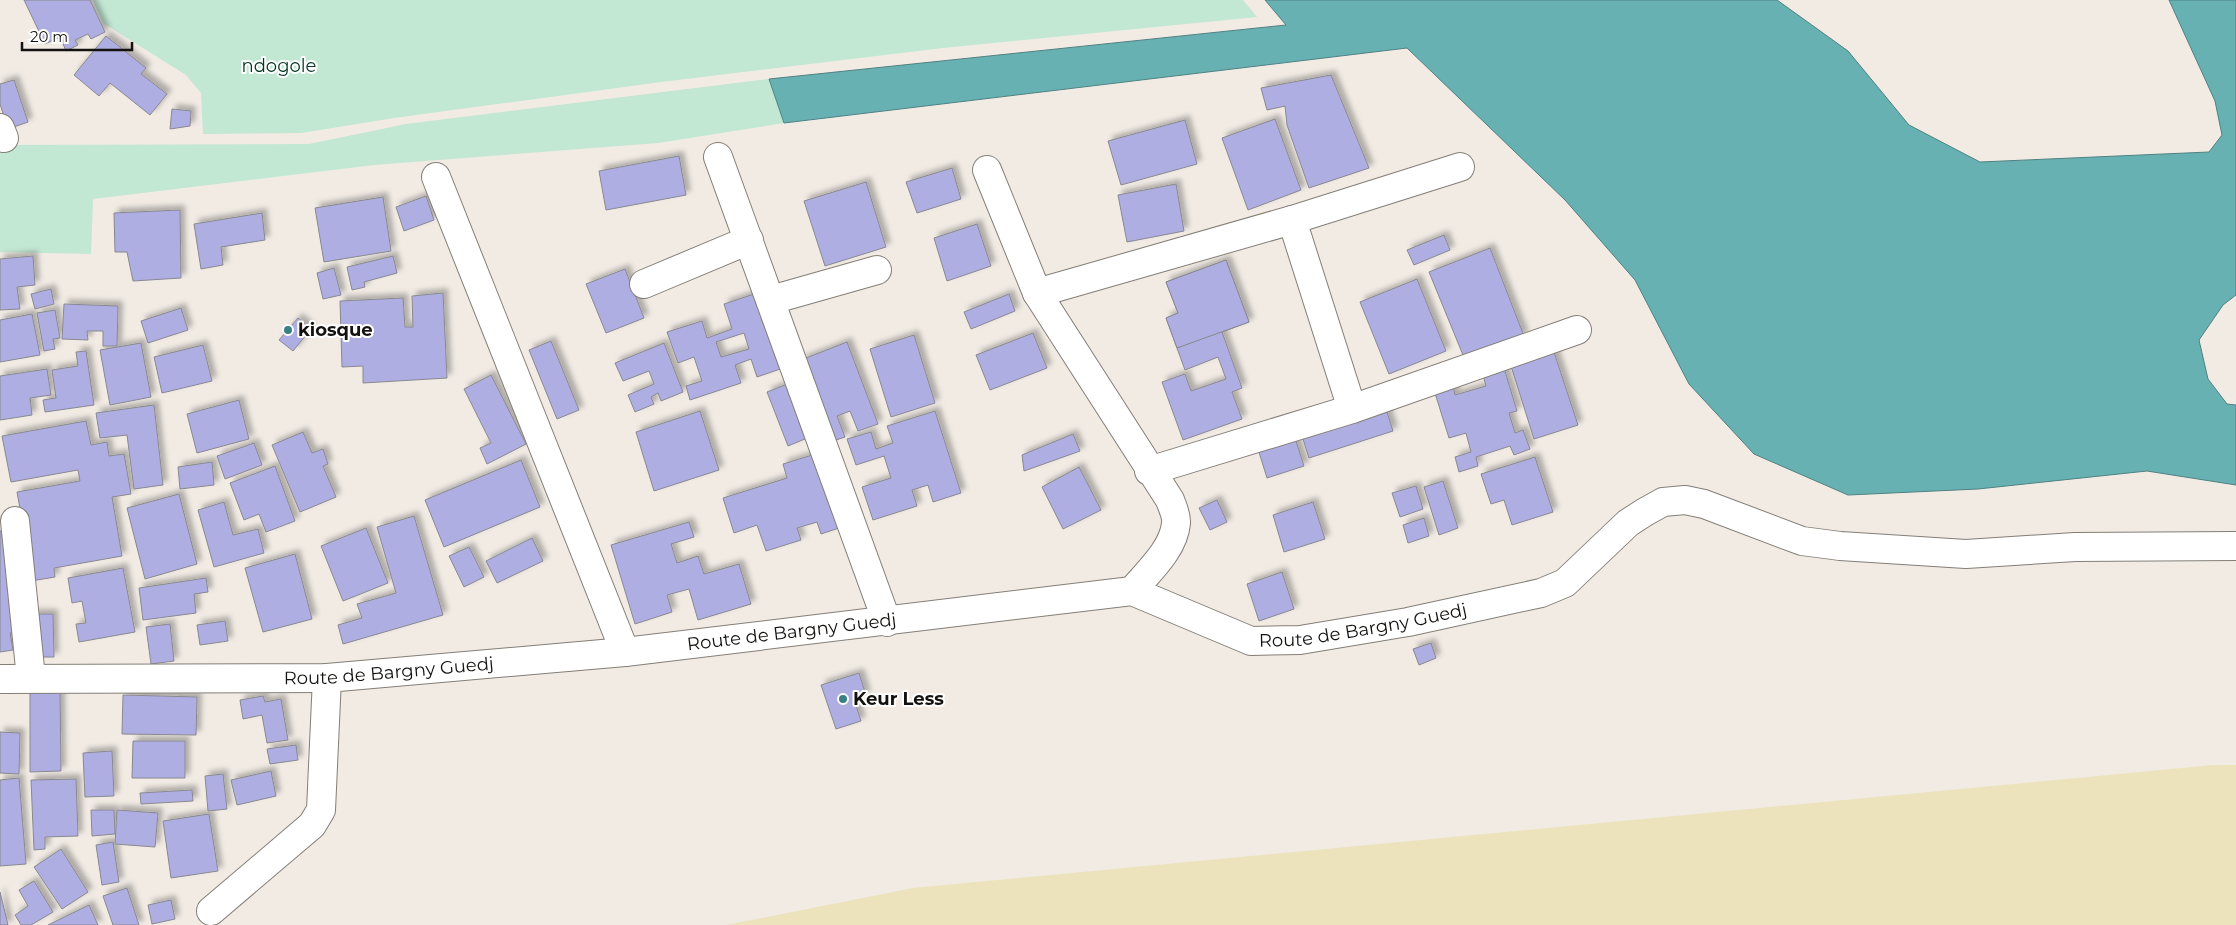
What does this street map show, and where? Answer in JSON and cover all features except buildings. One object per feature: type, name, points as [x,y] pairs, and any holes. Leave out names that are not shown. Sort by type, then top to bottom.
[{"type":"street","points":[[718,157],[887,622]]},
{"type":"street","points":[[1037,293],[1292,220],[1460,167]]},
{"type":"street","points":[[987,170],[1037,293],[1170,500],[1176,522],[1171,540],[1161,557],[1132,591]]},
{"type":"street","points":[[436,177],[625,652]]},
{"type":"street","points":[[1292,220],[1352,409]]},
{"type":"street","points":[[644,284],[749,240]]},
{"type":"street","points":[[771,300],[877,270]]},
{"type":"street","points":[[1150,471],[1352,409],[1577,330]]},
{"type":"street","name":"Route de Bargny Guedj","points":[[0,679],[327,678],[625,652],[887,622],[996,606],[1132,591],[1251,641],[1300,640],[1408,622],[1524,599],[1565,583],[1628,523],[1663,502],[1684,500],[1704,504],[1802,541],[1840,546],[1966,554],[2074,547],[2236,546]]},
{"type":"street","points":[[15,521],[32,678]]},
{"type":"street","points":[[211,911],[312,825],[321,810],[327,678]]},
{"type":"green space","name":"ndogole","points":[[93,0],[1243,0],[1257,17],[943,48],[661,82],[394,118],[301,133],[203,134],[201,93],[186,75],[103,23]]},
{"type":"green space","points":[[769,79],[784,123],[658,143],[374,165],[93,199],[91,254],[0,252],[0,145],[309,144],[406,124]]},
{"type":"sand","points":[[2213,765],[2236,765],[2236,925],[726,925],[913,888]]},
{"type":"water","points":[[1265,0],[1777,0],[1848,51],[1909,125],[1980,162],[2209,152],[2222,135],[2215,101],[2169,0],[2236,0],[2236,295],[2223,305],[2199,340],[2208,379],[2227,404],[2236,405],[2236,485],[2147,471],[1978,489],[1848,495],[1754,454],[1689,384],[1635,280],[1565,200],[1407,48],[784,123],[769,79],[1286,25]]},
{"type":"place","name":"kiosque","points":[[288,330]]},
{"type":"place","name":"Keur Less","points":[[843,699]]}]
